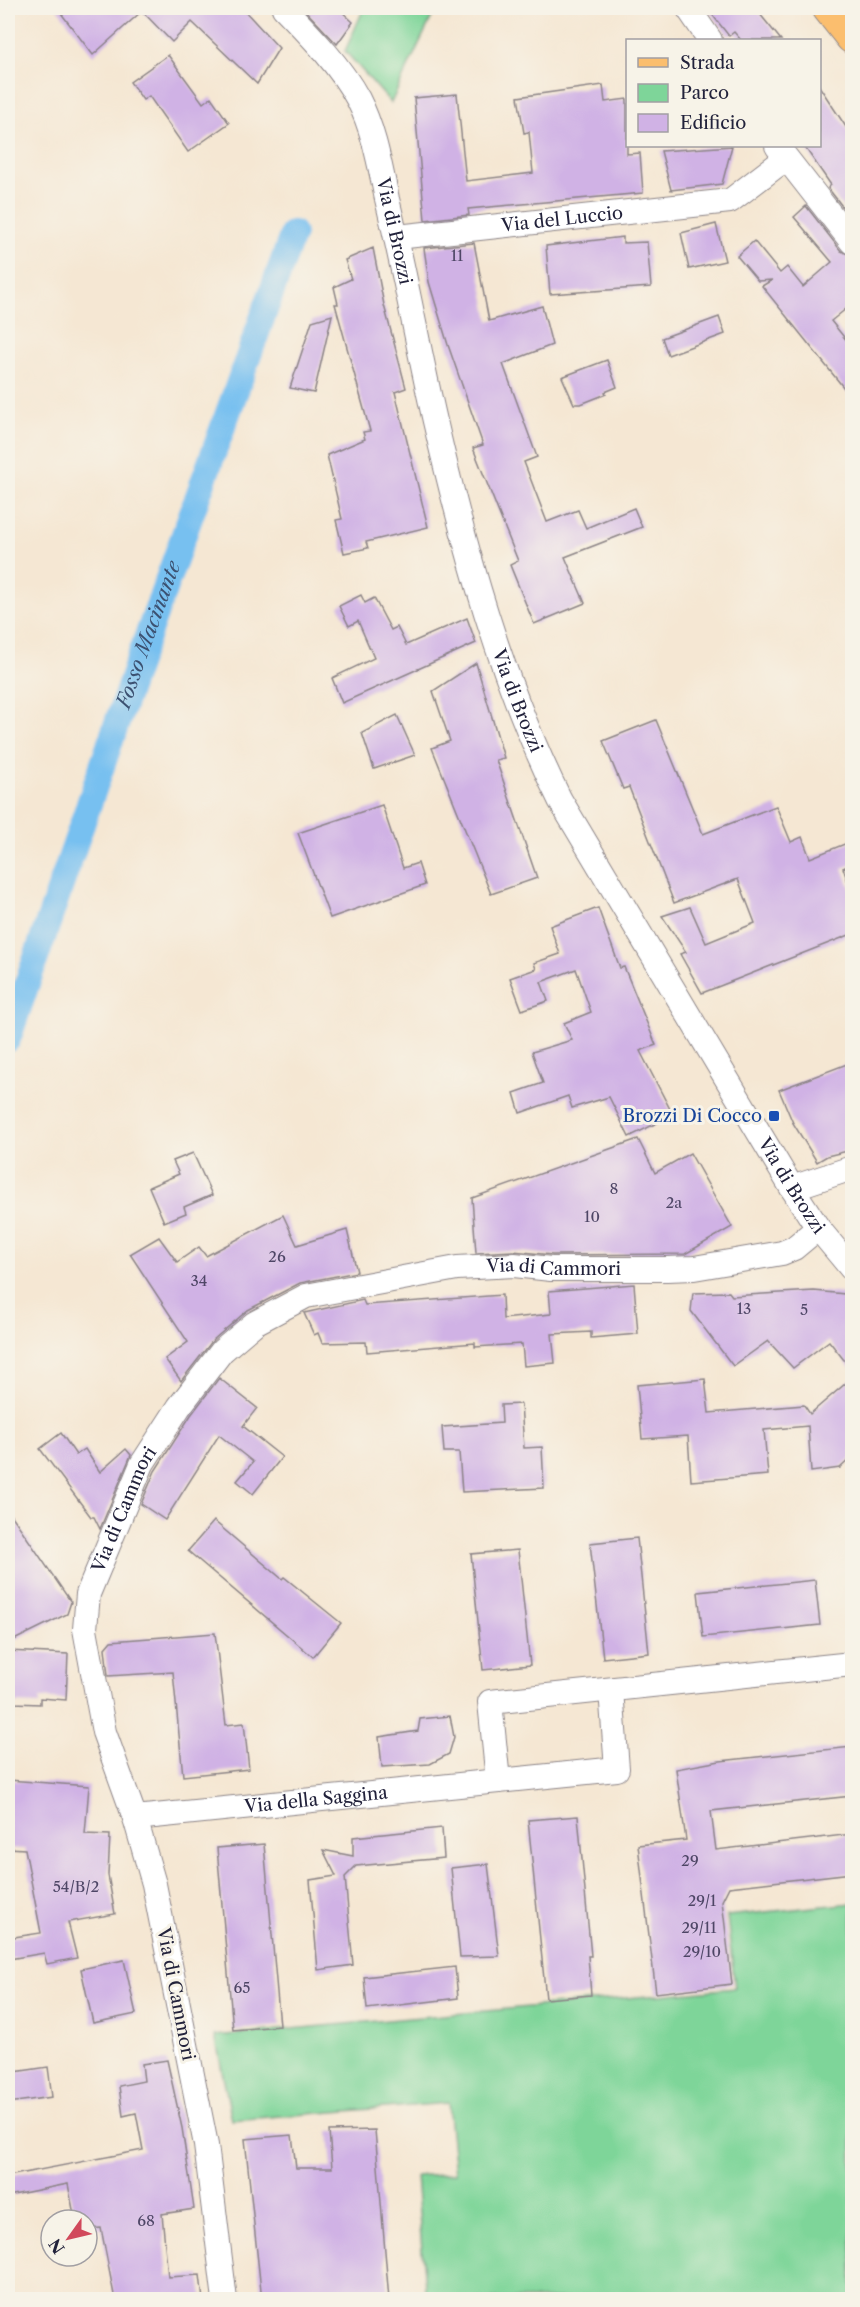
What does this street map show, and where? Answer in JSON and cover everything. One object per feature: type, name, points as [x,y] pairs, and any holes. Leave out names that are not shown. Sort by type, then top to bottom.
[{"type":"main road","points":[[829,8],[852,37]]},
{"type":"street","name":"Via di Brozzi","points":[[284,8],[338,67],[357,98],[371,133],[397,237],[435,421],[465,543],[533,743],[560,800],[792,1188],[818,1228],[852,1269]]},
{"type":"street","points":[[688,8],[709,39]]},
{"type":"street","points":[[781,152],[852,242]]},
{"type":"street","name":"Via del Luccio","points":[[397,237],[730,201],[781,152]]},
{"type":"street","points":[[792,1188],[852,1168]]},
{"type":"street","name":"Via di Cammori","points":[[225,2300],[206,2145],[154,1884],[135,1818],[104,1732],[85,1629],[85,1609],[111,1538],[150,1449],[203,1372],[231,1341],[255,1323],[306,1296],[385,1280],[484,1266],[694,1268],[783,1253],[794,1248],[818,1228]]},
{"type":"street","points":[[498,1781],[490,1702],[852,1664]]},
{"type":"street","name":"Via della Saggina","points":[[135,1818],[617,1769],[610,1690]]},
{"type":"green space","points":[[364,8],[436,8],[391,103],[345,51]]},
{"type":"green space","points":[[852,1903],[852,2299],[426,2299],[416,2176],[455,2173],[448,2103],[232,2120],[215,2036],[735,1988],[727,1916]]},
{"type":"building","points":[[57,8],[242,8],[279,48],[257,84],[192,22],[172,42],[142,11],[93,55]]},
{"type":"building","points":[[303,8],[338,8],[353,22],[337,44]]},
{"type":"building","points":[[707,8],[755,8],[780,39],[740,39],[734,32],[729,36]]},
{"type":"building","points":[[168,55],[203,103],[211,97],[229,123],[188,152],[149,96],[143,100],[130,82]]},
{"type":"building","points":[[603,85],[605,102],[626,99],[627,154],[640,153],[643,193],[468,209],[469,215],[425,220],[414,98],[457,94],[466,181],[533,173],[529,132],[524,133],[518,97]]},
{"type":"building","points":[[821,89],[852,136],[852,219],[828,188],[831,185],[805,147],[821,147]]},
{"type":"building","points":[[732,147],[722,184],[671,190],[661,151]]},
{"type":"building","points":[[806,206],[841,251],[852,256],[852,304],[831,321],[852,347],[852,398],[762,286],[772,280],[758,281],[737,256],[754,241],[780,273],[787,267],[803,287],[832,262],[794,217]]},
{"type":"building","points":[[716,224],[725,261],[689,269],[681,233]]},
{"type":"building","points":[[623,237],[623,243],[647,242],[651,287],[550,294],[546,246]]},
{"type":"building","points":[[474,243],[489,321],[542,306],[552,345],[503,364],[537,457],[524,462],[547,522],[578,510],[586,528],[634,508],[642,527],[565,557],[585,603],[534,624],[510,565],[518,561],[473,448],[483,445],[429,282],[424,248]]},
{"type":"building","points":[[373,248],[384,305],[406,388],[395,392],[428,527],[366,542],[368,548],[344,553],[336,520],[342,519],[327,455],[365,439],[363,432],[370,431],[335,304],[338,304],[334,287],[351,279],[345,260]]},
{"type":"building","points":[[332,315],[314,393],[290,388],[312,321]]},
{"type":"building","points":[[719,317],[725,334],[668,355],[662,338]]},
{"type":"building","points":[[607,360],[617,387],[581,404],[574,404],[562,377]]},
{"type":"building","points":[[361,595],[365,603],[374,598],[391,630],[397,627],[406,645],[467,618],[476,643],[342,703],[332,678],[374,658],[358,621],[349,626],[339,606]]},
{"type":"building","points":[[476,663],[504,758],[496,760],[537,878],[491,894],[432,748],[450,741],[433,691]]},
{"type":"building","points":[[397,715],[415,755],[374,769],[362,733]]},
{"type":"building","points":[[656,720],[703,834],[776,806],[791,842],[802,837],[810,858],[852,841],[852,864],[843,868],[852,893],[852,934],[702,993],[680,954],[686,952],[662,916],[690,907],[706,943],[755,923],[738,879],[674,903],[629,787],[623,789],[603,741]]},
{"type":"building","points":[[382,805],[403,868],[418,863],[425,885],[330,918],[298,833]]},
{"type":"building","points":[[598,908],[620,968],[624,967],[656,1045],[640,1051],[673,1115],[629,1137],[609,1097],[572,1108],[568,1096],[520,1113],[514,1093],[543,1083],[532,1052],[572,1040],[564,1023],[591,1012],[576,969],[541,982],[548,1001],[522,1010],[510,978],[536,969],[534,963],[560,954],[550,926]]},
{"type":"building","points":[[852,1062],[852,1150],[827,1156],[817,1162],[793,1123],[779,1090]]},
{"type":"building","points":[[638,1139],[655,1173],[690,1153],[732,1227],[685,1254],[552,1255],[513,1251],[476,1253],[472,1198]]},
{"type":"building","points":[[193,1153],[212,1195],[184,1207],[186,1213],[164,1222],[149,1187],[179,1174],[173,1161]]},
{"type":"building","points":[[283,1215],[297,1245],[347,1230],[357,1272],[300,1283],[248,1310],[213,1340],[181,1381],[165,1359],[188,1342],[130,1254],[159,1237],[177,1262],[199,1247],[206,1256]]},
{"type":"building","points":[[634,1284],[638,1334],[591,1338],[591,1332],[552,1334],[555,1363],[524,1366],[522,1344],[475,1347],[475,1343],[367,1352],[366,1342],[322,1343],[318,1333],[314,1335],[304,1313],[363,1300],[365,1305],[502,1295],[503,1319],[551,1314],[549,1291]]},
{"type":"building","points":[[814,1291],[845,1294],[852,1304],[852,1370],[829,1341],[793,1368],[768,1341],[733,1366],[691,1311],[693,1293],[729,1292],[732,1296]]},
{"type":"building","points":[[219,1378],[257,1408],[243,1426],[282,1457],[253,1494],[237,1481],[253,1462],[219,1435],[165,1520],[141,1504],[155,1471],[191,1415]]},
{"type":"building","points":[[852,1378],[852,1457],[840,1468],[811,1472],[808,1426],[764,1430],[768,1475],[691,1481],[688,1436],[642,1439],[637,1385],[705,1379],[709,1413],[804,1405],[810,1414]]},
{"type":"building","points":[[521,1404],[524,1448],[542,1447],[544,1488],[462,1492],[459,1452],[444,1452],[442,1427],[502,1423],[501,1405]]},
{"type":"building","points":[[61,1433],[76,1455],[85,1449],[100,1472],[126,1449],[131,1455],[100,1529],[94,1517],[91,1517],[40,1449]]},
{"type":"building","points":[[8,1510],[71,1602],[67,1614],[8,1643]]},
{"type":"building","points":[[214,1521],[282,1579],[284,1577],[341,1623],[313,1657],[188,1551]]},
{"type":"building","points":[[637,1538],[649,1653],[603,1658],[590,1543]]},
{"type":"building","points":[[518,1550],[530,1665],[483,1670],[471,1554]]},
{"type":"building","points":[[815,1580],[820,1625],[703,1637],[698,1592]]},
{"type":"building","points":[[215,1633],[226,1725],[244,1723],[249,1769],[183,1776],[173,1672],[108,1676],[105,1648],[111,1641]]},
{"type":"building","points":[[8,1651],[68,1654],[66,1700],[40,1698],[40,1704],[14,1703],[15,1696],[8,1695]]},
{"type":"building","points":[[450,1716],[454,1737],[449,1754],[430,1764],[382,1767],[379,1737],[418,1731],[420,1719]]},
{"type":"building","points":[[852,1747],[852,1796],[711,1811],[716,1850],[852,1834],[852,1873],[729,1887],[722,1901],[732,1984],[656,1993],[638,1845],[686,1840],[676,1769],[720,1761]]},
{"type":"building","points":[[8,1780],[89,1786],[85,1834],[110,1835],[108,1875],[115,1914],[68,1922],[77,1958],[47,1964],[44,1953],[9,1959],[8,1938],[41,1933],[25,1849],[8,1848]]},
{"type":"building","points":[[578,1816],[591,1956],[588,1956],[591,1995],[546,1999],[528,1820]]},
{"type":"building","points":[[442,1828],[444,1858],[356,1866],[345,1877],[353,1965],[318,1970],[310,1880],[336,1876],[323,1850],[353,1856],[353,1837]]},
{"type":"building","points":[[264,1844],[280,2026],[233,2030],[217,1848]]},
{"type":"building","points":[[488,1864],[499,1956],[460,1957],[451,1868]]},
{"type":"building","points":[[124,1960],[136,2014],[93,2023],[81,1969]]},
{"type":"building","points":[[455,1967],[458,1998],[367,2009],[364,1977]]},
{"type":"building","points":[[167,2060],[182,2128],[194,2209],[162,2214],[168,2277],[200,2275],[203,2300],[115,2300],[101,2228],[99,2228],[99,2208],[73,2208],[68,2184],[8,2196],[8,2176],[143,2150],[136,2113],[123,2116],[119,2086],[144,2081],[142,2064]]},
{"type":"building","points":[[48,2067],[52,2097],[8,2103],[8,2073]]},
{"type":"building","points":[[375,2130],[389,2300],[262,2300],[245,2139],[292,2135],[296,2168],[332,2168],[329,2131]]},
{"type":"waterway","name":"Fosso Macinante","points":[[8,1039],[139,659],[293,233]]},
{"type":"place","name":"Brozzi Di Cocco","points":[[774,1116]]}]
